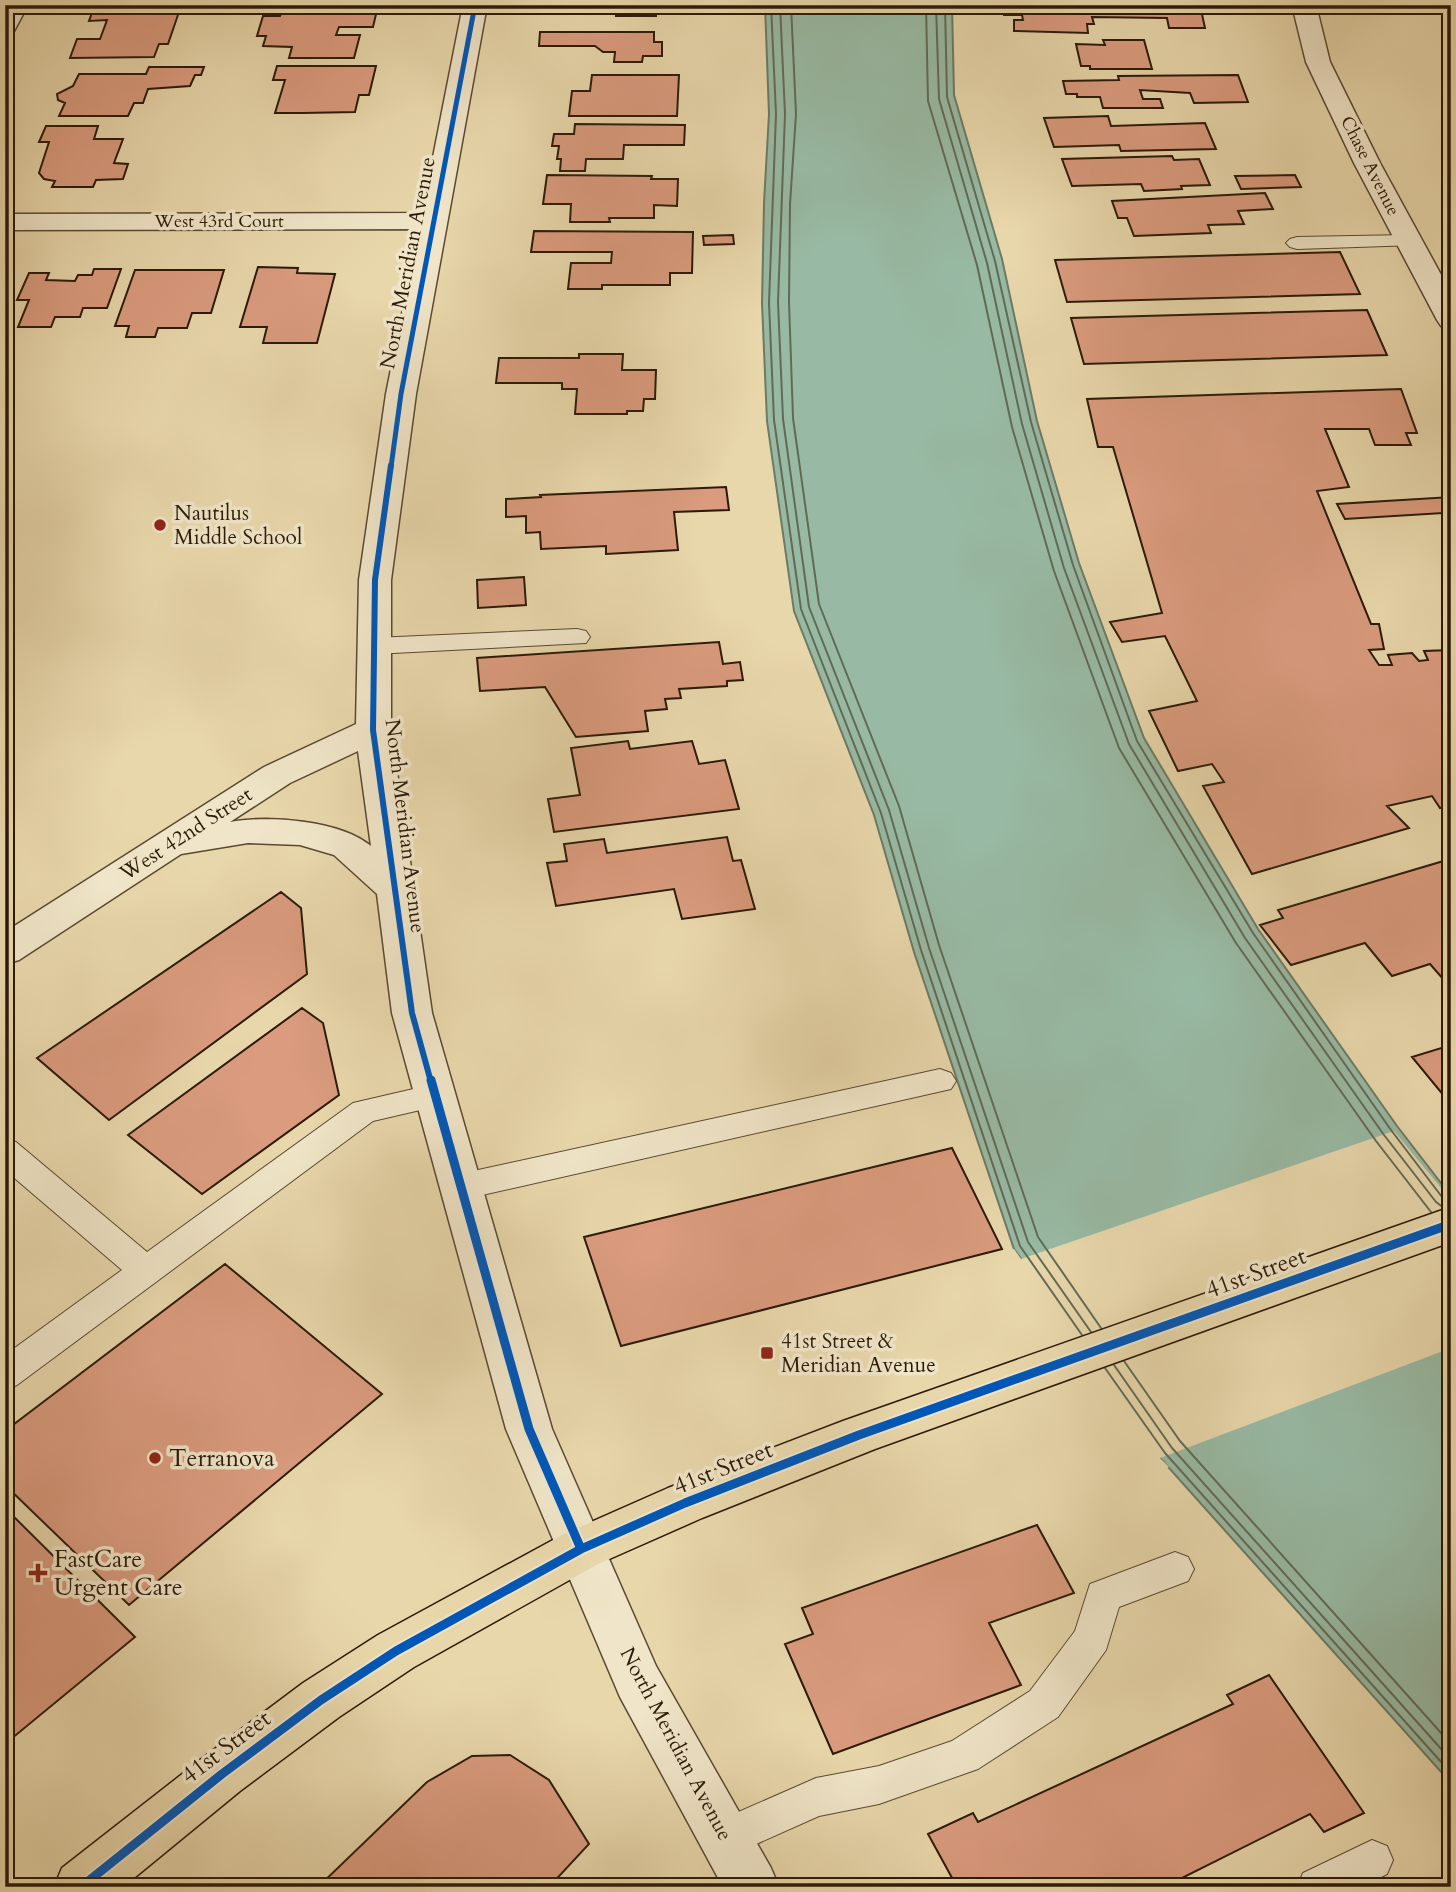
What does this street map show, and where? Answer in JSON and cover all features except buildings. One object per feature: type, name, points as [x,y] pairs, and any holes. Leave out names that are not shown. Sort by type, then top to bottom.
[{"type":"main road","name":"41st Street","points":[[82,1887],[222,1774],[321,1700],[396,1651],[581,1549],[685,1503],[859,1435],[1451,1224]]},
{"type":"street","points":[[5,29],[16,5]]},
{"type":"street","name":"North Meridian Avenue","points":[[475,5],[401,394],[375,580],[373,730],[412,1013],[529,1429],[638,1681],[752,1887]]},
{"type":"street","name":"Chase Avenue","points":[[1304,5],[1318,62],[1451,320]]},
{"type":"street","name":"West 43rd Court","points":[[5,222],[433,221]]},
{"type":"street","name":"West 42nd Street","points":[[5,950],[277,775],[373,730]]},
{"type":"street","points":[[166,846],[248,831],[300,833],[347,846],[395,889]]},
{"type":"lane","points":[[1297,243],[1409,241]]},
{"type":"lane","points":[[374,646],[577,636]]},
{"type":"lane","points":[[460,1187],[940,1081]]},
{"type":"lane","points":[[5,1375],[364,1111],[435,1096]]},
{"type":"lane","points":[[5,1151],[146,1271]]},
{"type":"lane","points":[[725,1838],[816,1797],[880,1785],[964,1756],[1044,1704],[1092,1638],[1103,1597],[1175,1569]]},
{"type":"lane","points":[[1318,1887],[1372,1860]]},
{"type":"water","points":[[765,5],[952,5],[954,95],[1002,259],[1037,421],[1079,563],[1144,738],[1258,929],[1397,1126],[1451,1196],[1451,1783],[1160,1458],[1014,1249],[914,952],[874,815],[794,611],[767,421],[762,303],[769,114]]},
{"type":"pier","points":[[1394,1131],[1451,1200],[1451,1348],[1160,1458],[1169,1467],[1165,1469],[1011,1250],[1014,1249],[1021,1259]]},
{"type":"cycle path","points":[[475,5],[401,394],[375,580],[373,730],[412,1013],[529,1429],[581,1549]]},
{"type":"cycle path","points":[[81,1887],[222,1774],[321,1700],[396,1651],[581,1549],[685,1503],[859,1435],[1451,1224]]},
{"type":"place","name":"Nautilus Middle School","points":[[160,525]]},
{"type":"place","name":"41st Street & Meridian Avenue","points":[[767,1353]]},
{"type":"place","name":"Terranova","points":[[155,1458]]},
{"type":"place","name":"FastCare Urgent Care","points":[[38,1573]]}]
